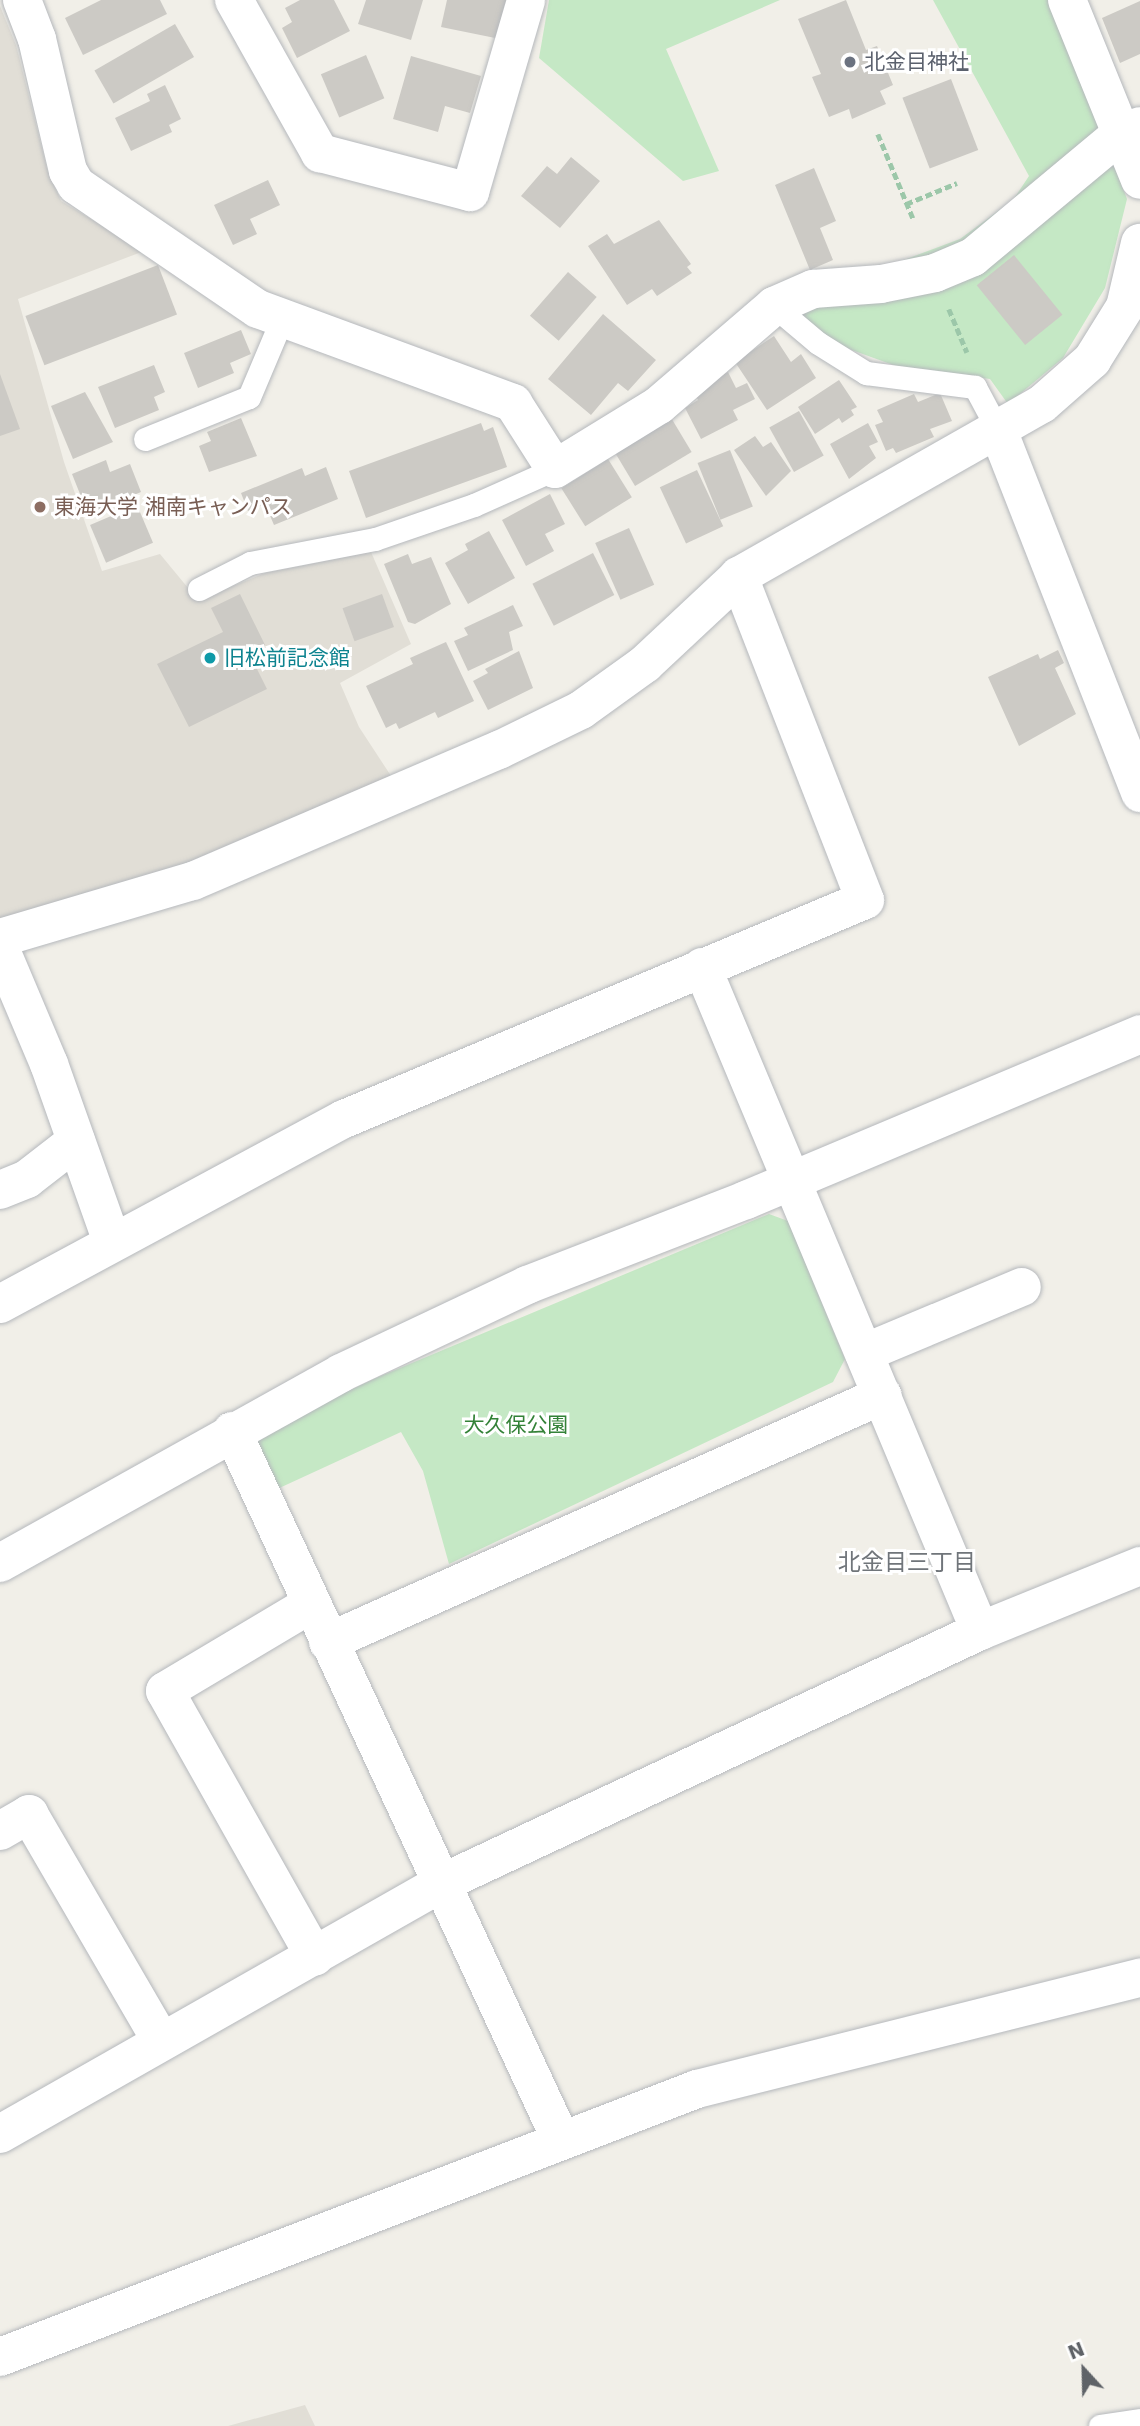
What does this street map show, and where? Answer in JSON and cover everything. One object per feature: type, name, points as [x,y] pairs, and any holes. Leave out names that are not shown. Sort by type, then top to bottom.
[{"type":"street","points":[[22,0],[37,39],[68,171],[76,185],[258,309],[513,403],[555,469],[659,405],[774,306],[813,289],[935,273],[973,257],[1004,234],[1034,203],[1131,130]]},
{"type":"street","points":[[234,0],[320,153],[470,192],[526,0]]},
{"type":"street","points":[[1067,0],[1131,130],[1140,180]]},
{"type":"street","points":[[0,938],[193,881],[499,750],[581,710],[645,664],[739,576],[1042,404],[1092,360],[1132,312],[1140,243]]},
{"type":"street","points":[[998,430],[1140,793]]},
{"type":"street","points":[[0,1304],[344,1119],[865,900],[739,576]]},
{"type":"street","points":[[0,948],[76,1141],[112,1242]]},
{"type":"street","points":[[702,967],[980,1631]]},
{"type":"street","points":[[0,1563],[232,1431],[341,1373],[527,1285],[747,1200],[789,1178],[1140,1034]]},
{"type":"street","points":[[0,1190],[27,1178],[76,1141]]},
{"type":"street","points":[[864,1353],[1022,1287]]},
{"type":"street","points":[[328,1642],[883,1395]]},
{"type":"street","points":[[232,1431],[560,2138]]},
{"type":"street","points":[[0,2134],[440,1884],[980,1631],[1140,1566]]},
{"type":"street","points":[[311,1604],[165,1691],[315,1956]]},
{"type":"street","points":[[0,1831],[29,1814],[161,2041]]},
{"type":"street","points":[[0,2357],[274,2254],[560,2138],[697,2089],[1140,1978]]},
{"type":"lane","points":[[774,306],[818,343],[866,373],[975,387],[998,430]]},
{"type":"lane","points":[[145,439],[248,397],[282,319]]},
{"type":"lane","points":[[199,589],[250,563],[375,539],[474,505],[555,469]]},
{"type":"lane","points":[[1100,2426],[1140,2420]]},
{"type":"path","points":[[878,134],[913,218]]},
{"type":"path","points":[[906,204],[957,183]]},
{"type":"path","points":[[935,273],[975,373],[975,387]]},
{"type":"shaded area","name":"東海大学 湘南キャンパス","points":[[0,6],[16,45],[48,172],[61,201],[144,251],[18,299],[64,462],[102,571],[160,554],[198,600],[265,573],[371,552],[411,644],[340,683],[359,727],[395,782],[194,868],[0,922]]},
{"type":"shaded area","points":[[305,2405],[315,2426],[228,2426]]},
{"type":"green space","points":[[549,0],[780,0],[666,49],[719,171],[683,181],[539,58]]},
{"type":"green space","points":[[933,0],[1050,0],[1127,199],[1105,288],[1063,358],[1008,404],[990,379],[896,366],[835,344],[771,291],[901,261],[960,239],[1013,200],[1029,176]]},
{"type":"green space","name":"大久保公園","points":[[769,1214],[788,1221],[845,1359],[833,1382],[449,1564],[423,1471],[401,1432],[275,1490],[250,1437],[376,1378]]},
{"type":"building","points":[[101,0],[160,0],[167,14],[83,55],[65,18]]},
{"type":"building","points":[[300,0],[334,0],[350,31],[297,58],[282,28],[292,22],[285,8]]},
{"type":"building","points":[[366,0],[423,0],[411,40],[358,24]]},
{"type":"building","points":[[447,0],[513,0],[505,40],[441,27]]},
{"type":"building","name":"北金目神社","points":[[846,0],[866,50],[877,46],[893,85],[880,91],[886,104],[852,119],[849,109],[829,117],[812,77],[821,74],[798,19]]},
{"type":"building","points":[[1140,1],[1140,54],[1120,63],[1102,18]]},
{"type":"building","points":[[175,24],[194,57],[113,103],[94,70]]},
{"type":"building","points":[[366,55],[384,98],[339,117],[321,74]]},
{"type":"building","points":[[411,56],[481,76],[470,113],[445,106],[438,132],[393,119]]},
{"type":"building","points":[[951,79],[978,150],[930,169],[902,98]]},
{"type":"building","points":[[165,85],[181,119],[169,125],[172,132],[131,151],[115,118],[150,101],[147,94]]},
{"type":"building","points":[[571,157],[600,181],[560,228],[521,196],[547,166],[557,174]]},
{"type":"building","points":[[814,168],[836,221],[820,228],[833,260],[810,270],[775,185]]},
{"type":"building","points":[[268,180],[280,205],[250,219],[257,234],[233,245],[214,205]]},
{"type":"building","points":[[659,220],[691,264],[687,267],[692,273],[657,296],[652,289],[627,305],[588,246],[607,234],[614,244]]},
{"type":"building","points":[[1014,255],[1062,315],[1025,345],[977,285]]},
{"type":"building","points":[[158,265],[177,314],[44,365],[25,316]]},
{"type":"building","points":[[568,272],[597,297],[559,341],[530,316]]},
{"type":"building","points":[[603,314],[656,360],[628,391],[618,383],[591,415],[548,379]]},
{"type":"building","points":[[241,330],[251,354],[230,363],[234,373],[198,388],[184,353]]},
{"type":"building","points":[[774,336],[791,362],[801,354],[816,378],[767,410],[735,362]]},
{"type":"building","points":[[154,365],[165,392],[154,397],[159,410],[115,428],[98,387]]},
{"type":"building","points":[[728,372],[736,388],[747,383],[755,399],[733,410],[738,420],[701,439],[685,408],[698,400],[693,390]]},
{"type":"building","points":[[0,374],[20,429],[0,436]]},
{"type":"building","points":[[839,380],[857,407],[851,410],[854,415],[842,423],[839,418],[815,434],[798,407]]},
{"type":"building","points":[[85,392],[113,442],[73,459],[51,406]]},
{"type":"building","points":[[940,393],[952,421],[930,429],[934,437],[896,453],[893,448],[886,451],[875,425],[883,422],[877,410],[914,394],[918,402]]},
{"type":"building","points":[[799,411],[824,456],[794,472],[769,427]]},
{"type":"building","points":[[670,416],[692,452],[635,486],[613,450]]},
{"type":"building","points":[[241,418],[257,456],[209,472],[199,446],[211,441],[207,432]]},
{"type":"building","points":[[481,423],[484,431],[493,427],[507,467],[366,518],[349,471]]},
{"type":"building","points":[[868,423],[878,442],[869,446],[876,458],[849,479],[830,444]]},
{"type":"building","points":[[755,436],[763,447],[771,442],[791,471],[766,496],[734,450]]},
{"type":"building","points":[[730,450],[753,507],[720,520],[698,463]]},
{"type":"building","points":[[608,459],[632,497],[585,526],[561,488]]},
{"type":"building","points":[[106,460],[110,472],[130,464],[141,492],[88,514],[72,474]]},
{"type":"building","points":[[326,467],[338,499],[274,525],[265,504],[248,511],[241,493],[302,468],[305,476]]},
{"type":"building","points":[[697,470],[723,526],[686,544],[660,487]]},
{"type":"building","points":[[550,494],[565,524],[545,534],[554,551],[526,566],[502,520]]},
{"type":"building","points":[[137,505],[153,543],[106,563],[90,525]]},
{"type":"building","points":[[629,528],[654,585],[620,600],[595,543]]},
{"type":"building","points":[[489,531],[515,578],[468,604],[445,563],[468,550],[465,544]]},
{"type":"building","points":[[593,553],[614,595],[554,626],[532,584]]},
{"type":"building","points":[[408,554],[412,564],[431,557],[451,604],[415,624],[408,622],[384,564]]},
{"type":"building","name":"旧松前記念館","points":[[240,594],[265,645],[249,653],[267,689],[189,727],[157,664],[223,632],[211,608]]},
{"type":"building","points":[[382,594],[394,627],[355,641],[343,608]]},
{"type":"building","points":[[513,605],[523,626],[509,632],[513,650],[468,671],[454,641],[468,635],[464,628]]},
{"type":"building","points":[[446,642],[474,701],[438,718],[435,712],[399,729],[396,723],[386,728],[366,686],[413,664],[410,658]]},
{"type":"building","points":[[1058,650],[1064,663],[1055,668],[1076,714],[1019,746],[988,677],[1038,654],[1040,659]]},
{"type":"building","points":[[519,651],[533,688],[488,710],[473,681],[488,673],[485,669]]},
{"type":"place","name":"北金目神社","points":[[850,62]]},
{"type":"place","name":"東海大学 湘南キャンパス","points":[[40,507]]},
{"type":"place","name":"旧松前記念館","points":[[210,658]]},
{"type":"district","name":"北金目三丁目","points":[[907,1562]]}]
